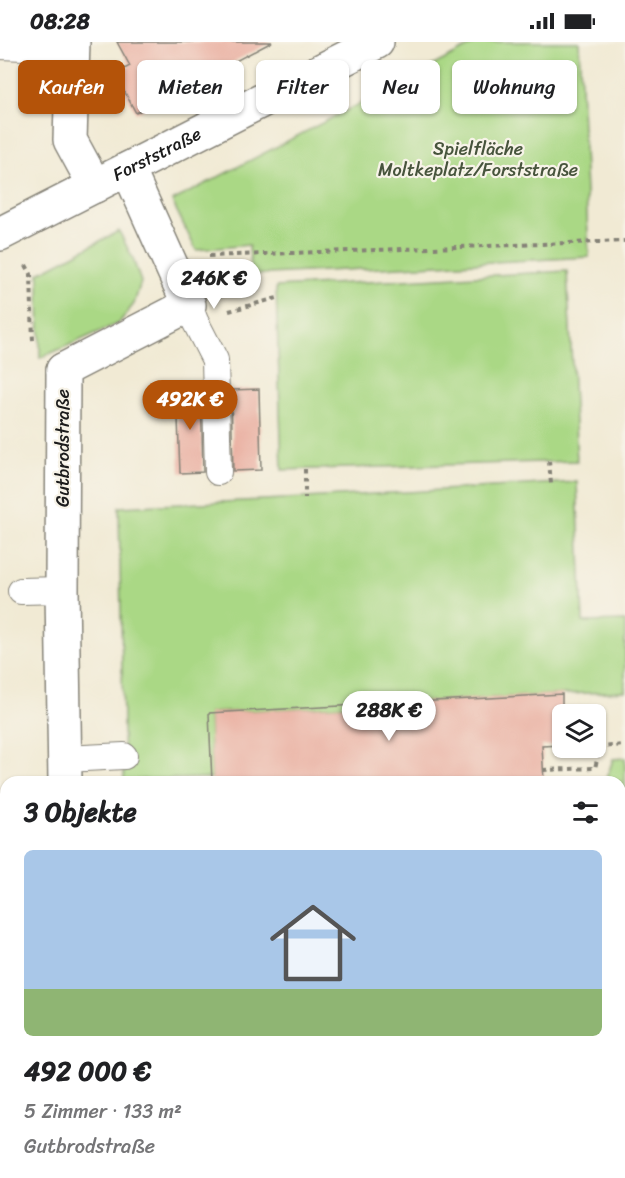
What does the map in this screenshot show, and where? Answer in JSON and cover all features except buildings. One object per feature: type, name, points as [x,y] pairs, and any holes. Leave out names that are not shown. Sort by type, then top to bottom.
[{"type":"street","name":"Forststraße","points":[[3,232],[377,42]]},
{"type":"street","points":[[73,46],[70,140],[95,186]]},
{"type":"street","points":[[128,169],[192,313]]},
{"type":"street","name":"Gutbrodstraße","points":[[65,770],[62,590],[63,370],[192,313]]},
{"type":"lane","points":[[0,46],[73,46]]},
{"type":"lane","points":[[192,313],[215,360],[218,472]]},
{"type":"lane","points":[[21,591],[62,590]]},
{"type":"lane","points":[[65,770],[124,756]]},
{"type":"path","points":[[3,232],[31,274],[34,354]]},
{"type":"path","points":[[168,257],[625,241]]},
{"type":"path","points":[[192,313],[277,298]]},
{"type":"path","points":[[549,461],[551,484]]},
{"type":"path","points":[[305,469],[305,498]]},
{"type":"path","points":[[543,770],[595,768],[600,747],[625,745]]},
{"type":"green space","name":"Spielfläche Moltkeplatz/Forststraße","points":[[478,42],[579,42],[589,257],[251,275],[249,245],[196,250],[172,201],[339,114],[349,114],[349,109],[361,103],[361,114],[440,114],[440,62]]},
{"type":"green space","points":[[119,231],[141,282],[134,304],[119,323],[40,358],[39,273]]},
{"type":"green space","points":[[567,271],[577,461],[282,470],[276,287]]},
{"type":"green space","points":[[577,482],[583,622],[625,621],[625,691],[209,713],[212,776],[124,776],[119,507]]},
{"type":"green space","points":[[625,758],[625,776],[608,776],[613,759]]}]
